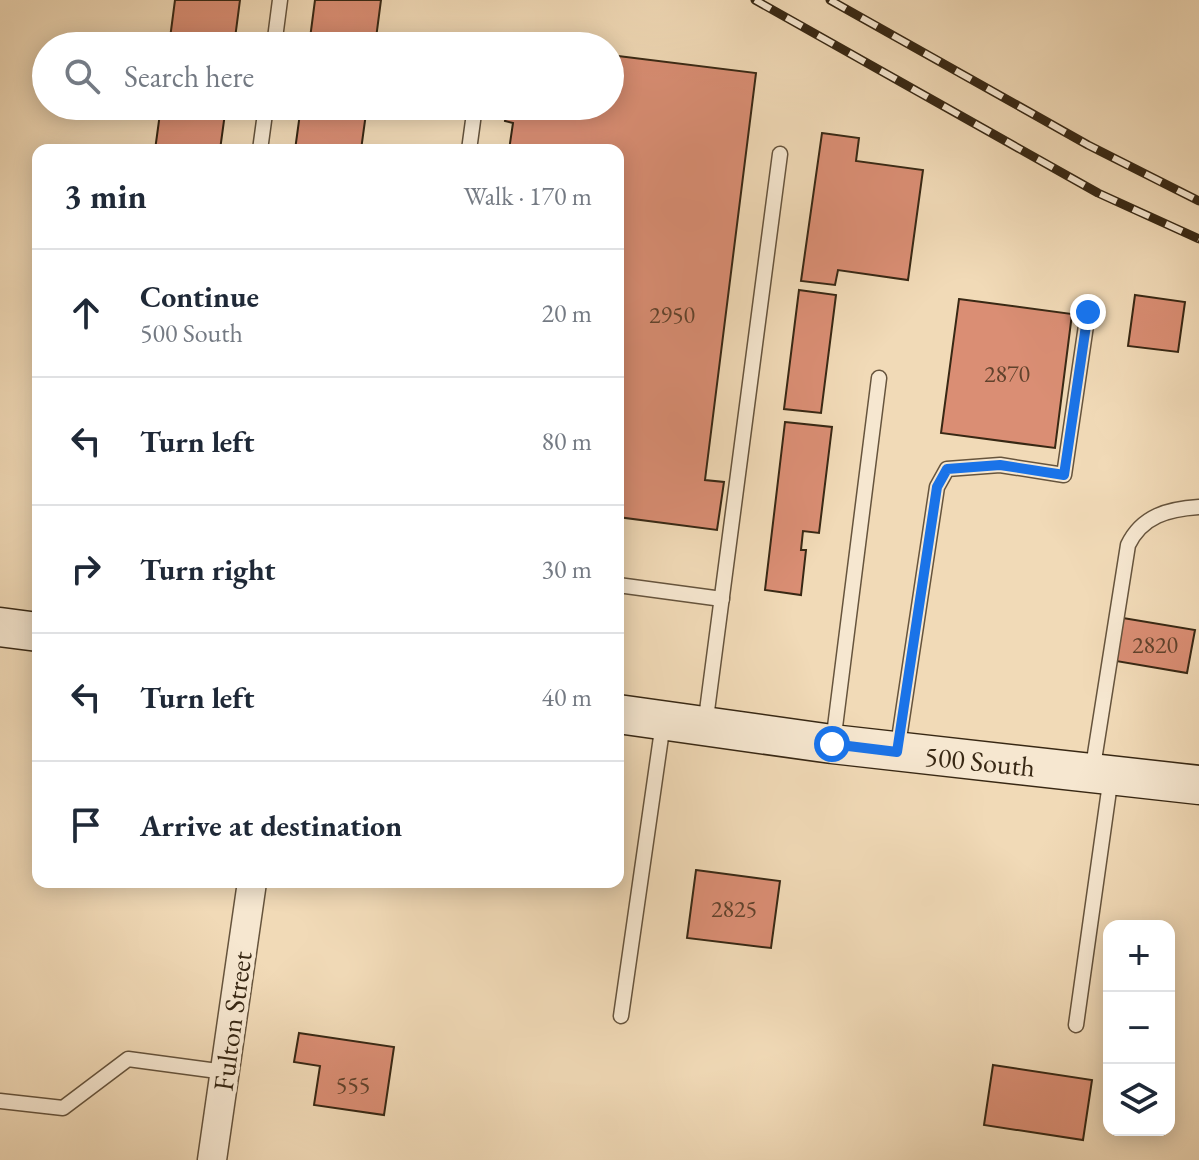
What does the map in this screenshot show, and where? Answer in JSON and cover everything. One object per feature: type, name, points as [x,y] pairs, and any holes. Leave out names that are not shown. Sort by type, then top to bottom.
[{"type":"street","points":[[0,627],[32,631]]},
{"type":"street","name":"500 South","points":[[624,715],[897,752],[1199,785]]},
{"type":"street","name":"Fulton Street","points":[[212,1160],[251,888]]},
{"type":"lane","points":[[276,32],[280,0]]},
{"type":"lane","points":[[261,144],[264,120]]},
{"type":"lane","points":[[470,144],[473,120]]},
{"type":"lane","points":[[705,727],[780,154]]},
{"type":"lane","points":[[897,752],[937,487],[947,469],[1000,465],[1064,475],[1088,312]]},
{"type":"lane","points":[[832,744],[879,378]]},
{"type":"lane","points":[[1076,1025],[1128,545],[1135,531],[1148,519],[1178,509],[1199,507]]},
{"type":"lane","points":[[624,586],[722,599]]},
{"type":"lane","points":[[621,1016],[664,721]]},
{"type":"lane","points":[[0,1101],[63,1108],[128,1059],[225,1072]]},
{"type":"building","points":[[175,0],[240,0],[236,32],[171,32]]},
{"type":"building","points":[[315,0],[381,0],[377,32],[311,32]]},
{"type":"building","points":[[624,57],[756,73],[705,480],[724,482],[717,530],[624,518],[624,144],[510,144],[513,123],[505,121],[624,120]]},
{"type":"building","points":[[159,120],[224,120],[221,144],[156,144]]},
{"type":"building","points":[[299,120],[365,120],[362,144],[296,144]]},
{"type":"building","points":[[822,133],[859,138],[856,161],[923,170],[908,280],[838,270],[835,285],[801,281]]},
{"type":"building","points":[[799,290],[836,295],[821,413],[784,409]]},
{"type":"building","points":[[1135,295],[1185,302],[1178,352],[1128,346]]},
{"type":"building","points":[[959,299],[1072,314],[1055,448],[941,433]]},
{"type":"building","points":[[785,422],[832,427],[819,533],[803,531],[801,550],[806,550],[801,595],[765,590]]},
{"type":"building","points":[[1123,618],[1195,630],[1187,673],[1116,661]]},
{"type":"building","points":[[696,870],[780,881],[771,948],[687,938]]},
{"type":"building","points":[[299,1033],[394,1047],[384,1115],[314,1105],[320,1066],[294,1062]]},
{"type":"building","points":[[993,1065],[1092,1080],[1083,1140],[984,1125]]},
{"type":"railway","points":[[755,0],[1098,193],[1199,239]]},
{"type":"railway","points":[[830,0],[1088,145],[1199,201]]},
{"type":"route","points":[[832,744],[897,752],[937,487],[947,469],[1000,465],[1064,475],[1088,312]]}]
